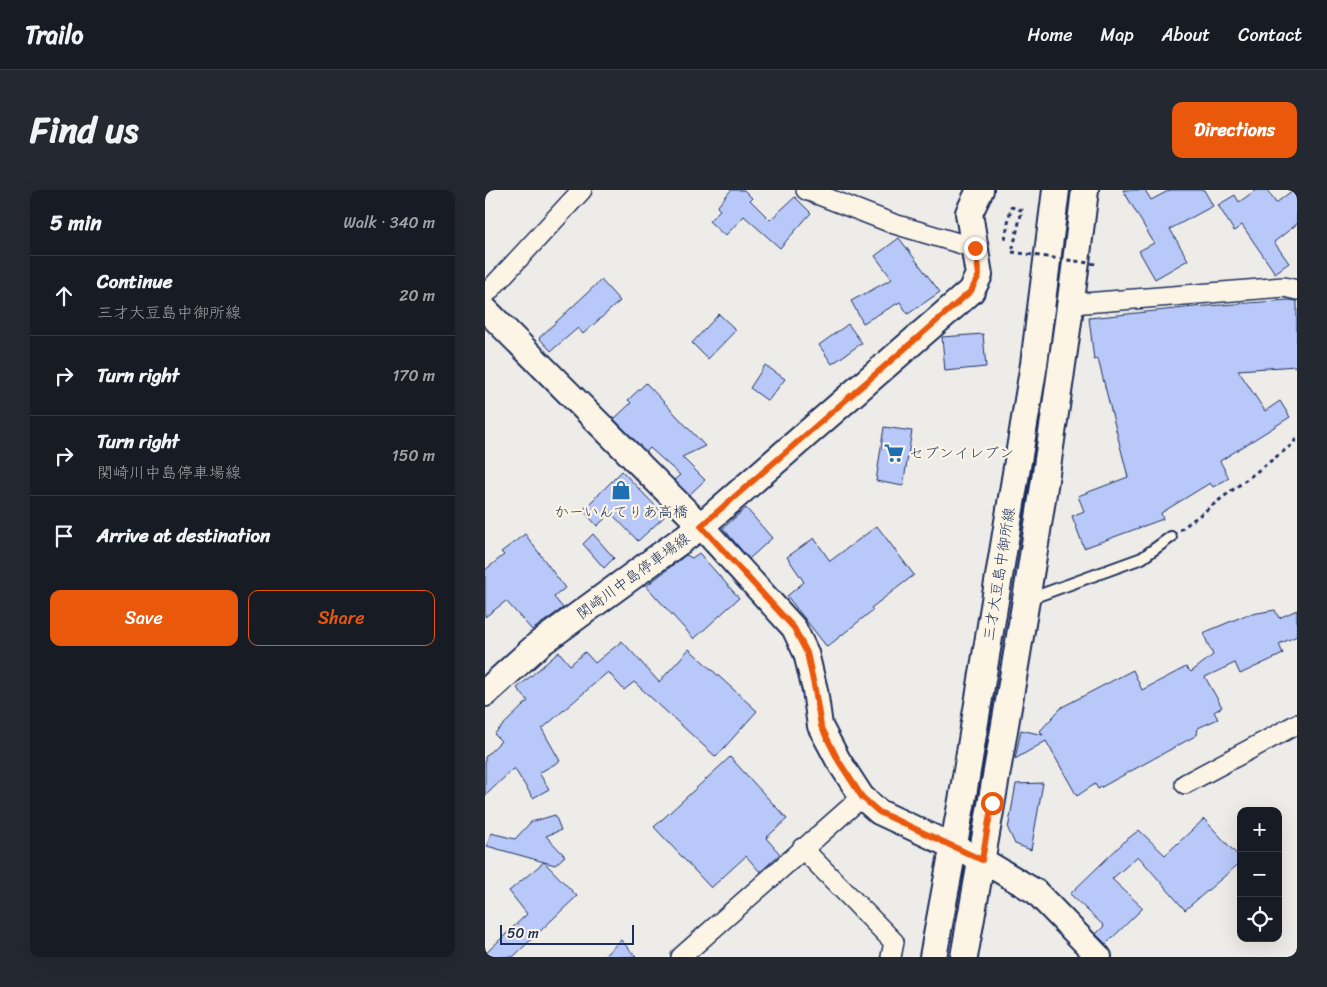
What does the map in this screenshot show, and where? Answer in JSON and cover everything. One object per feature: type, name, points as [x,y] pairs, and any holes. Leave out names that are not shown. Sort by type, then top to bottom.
[{"type":"main road","name":"関崎川中島停車場線","points":[[485,692],[539,644],[701,526],[971,291],[979,275],[969,213],[980,190]]},
{"type":"main road","name":"三才大豆島中御所線","points":[[933,957],[954,847],[1034,364],[1056,190]]},
{"type":"main road","points":[[964,957],[1028,600],[1072,304],[1085,190]]},
{"type":"street","points":[[485,295],[582,190]]},
{"type":"street","points":[[806,190],[894,224],[975,248]]},
{"type":"street","points":[[1072,304],[1284,287],[1297,290]]},
{"type":"street","points":[[485,309],[701,526],[794,628],[807,653],[821,726],[838,760],[862,797],[879,812],[914,830],[930,834],[982,860],[1036,892],[1099,957]]},
{"type":"street","points":[[1185,784],[1297,724]]},
{"type":"street","points":[[681,957],[802,848],[862,797]]},
{"type":"street","points":[[802,848],[894,942],[891,957]]},
{"type":"lane","points":[[1028,600],[1142,558],[1171,537]]},
{"type":"path","points":[[1005,239],[1011,207],[1022,210],[1012,252],[1096,264]]},
{"type":"path","points":[[1171,537],[1285,449],[1297,437]]},
{"type":"building","points":[[731,190],[744,190],[752,198],[750,200],[770,220],[795,197],[811,213],[780,248],[744,216],[725,236],[709,221],[720,210],[717,207]]},
{"type":"building","points":[[1123,190],[1145,190],[1151,200],[1170,190],[1204,190],[1213,206],[1170,229],[1188,260],[1155,279],[1139,251],[1154,243]]},
{"type":"building","points":[[1256,190],[1267,190],[1276,203],[1293,190],[1297,190],[1297,224],[1274,242],[1289,263],[1275,273],[1242,225],[1234,231],[1218,205],[1235,195],[1239,202]]},
{"type":"building","points":[[899,238],[940,292],[908,314],[900,302],[863,323],[851,301],[892,279],[875,256]]},
{"type":"building","points":[[601,280],[620,301],[583,334],[578,328],[551,351],[539,338]]},
{"type":"building","points":[[1297,301],[1297,366],[1238,370],[1265,411],[1280,401],[1290,417],[1220,461],[1229,478],[1213,487],[1210,483],[1161,513],[1163,519],[1084,548],[1072,516],[1084,511],[1078,496],[1128,477],[1098,359],[1094,360],[1089,318],[1194,307]]},
{"type":"building","points":[[719,314],[736,330],[708,359],[692,343]]},
{"type":"building","points":[[848,324],[862,343],[832,364],[819,345]]},
{"type":"building","points":[[983,334],[986,367],[945,371],[942,337]]},
{"type":"building","points":[[765,365],[785,379],[768,401],[750,388]]},
{"type":"building","points":[[646,383],[705,446],[682,457],[705,480],[689,495],[674,480],[680,475],[650,448],[646,452],[614,419],[631,403],[628,400]]},
{"type":"building","points":[[884,427],[912,431],[903,486],[876,481]]},
{"type":"building","name":"かーいんてりあ高橋","points":[[622,471],[665,516],[638,541],[611,513],[597,526],[583,510]]},
{"type":"building","points":[[746,508],[772,538],[749,559],[723,528]]},
{"type":"building","points":[[877,526],[914,575],[871,608],[873,610],[827,647],[787,596],[804,582],[787,557],[814,538],[830,561]]},
{"type":"building","points":[[525,534],[565,588],[554,597],[563,608],[532,630],[506,601],[485,617],[485,570],[504,555],[501,552]]},
{"type":"building","points":[[593,534],[614,558],[604,568],[583,544]]},
{"type":"building","points":[[699,553],[739,598],[694,639],[646,586],[686,555],[692,558]]},
{"type":"building","points":[[1275,610],[1279,618],[1297,610],[1297,636],[1279,644],[1283,654],[1240,674],[1235,663],[1205,677],[1222,707],[1214,712],[1218,719],[1198,728],[1197,735],[1098,789],[1095,784],[1077,796],[1046,741],[1015,759],[1021,730],[1043,735],[1040,731],[1062,707],[1133,670],[1142,690],[1186,667],[1191,672],[1213,655],[1203,633],[1246,615]]},
{"type":"building","points":[[622,641],[659,682],[689,649],[757,711],[716,757],[634,682],[624,690],[608,672],[542,729],[560,761],[539,773],[549,789],[533,798],[514,768],[485,796],[485,757],[501,741],[494,734],[528,701],[517,688],[559,652],[570,665],[585,652],[595,663]]},
{"type":"building","points":[[730,757],[787,819],[766,838],[780,854],[760,872],[746,856],[711,888],[654,827]]},
{"type":"building","points":[[1043,783],[1031,850],[1015,844],[1008,829],[1016,784]]},
{"type":"building","points":[[555,815],[561,830],[546,836],[565,856],[555,865],[487,846],[491,833],[515,839],[531,822]]},
{"type":"building","points":[[1204,819],[1237,855],[1237,865],[1185,910],[1138,856],[1112,879],[1143,908],[1106,944],[1096,934],[1104,926],[1070,894],[1139,830],[1165,855]]},
{"type":"building","points":[[544,862],[577,896],[513,957],[485,957],[485,954],[527,914],[509,891]]},
{"type":"building","points":[[621,940],[636,957],[603,957]]},
{"type":"place","name":"セブンイレブン","points":[[894,453]]},
{"type":"place","name":"かーいんてりあ高橋","points":[[621,490]]},
{"type":"route","points":[[975,248],[979,275],[971,291],[701,526],[794,628],[807,653],[821,726],[838,760],[862,797],[879,812],[914,830],[930,834],[982,860],[992,803]]}]
